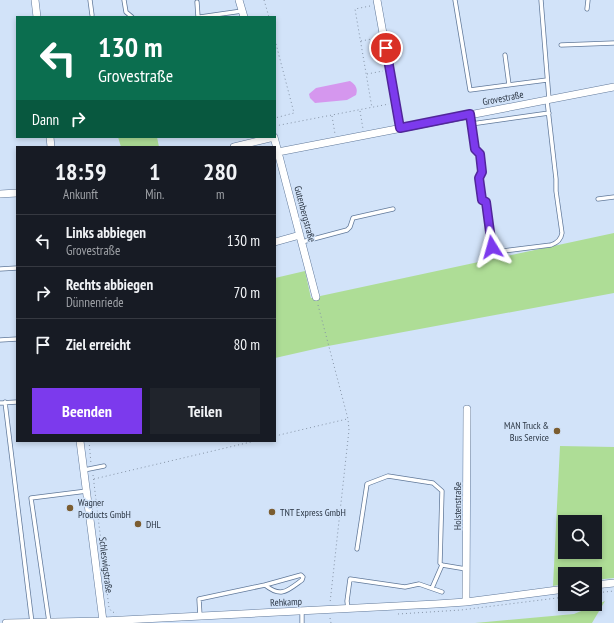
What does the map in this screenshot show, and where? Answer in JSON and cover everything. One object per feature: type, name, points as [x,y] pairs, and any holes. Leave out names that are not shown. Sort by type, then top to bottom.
[{"type":"street","points":[[34,0],[37,16]]},
{"type":"street","points":[[239,0],[243,14]]},
{"type":"street","points":[[378,2],[400,128]]},
{"type":"street","name":"Grovestraße","points":[[278,152],[614,87]]},
{"type":"street","points":[[238,146],[270,138]]},
{"type":"street","name":"Gutenbergstraße","points":[[274,138],[316,297]]},
{"type":"street","points":[[0,194],[16,193]]},
{"type":"street","points":[[276,242],[301,239]]},
{"type":"street","name":"Holstenstraße","points":[[466,602],[467,409]]},
{"type":"street","name":"Schleswigstraße","points":[[80,442],[103,621]]},
{"type":"street","points":[[602,585],[614,583]]},
{"type":"street","name":"Rehkamp","points":[[6,623],[103,621],[466,602],[558,590]]},
{"type":"lane","points":[[90,0],[92,15]]},
{"type":"lane","points":[[124,0],[126,12],[131,16]]},
{"type":"lane","points":[[456,0],[470,90],[548,80]]},
{"type":"lane","points":[[470,114],[475,149],[480,154],[482,172],[479,178],[482,200],[486,202],[493,249],[503,252],[555,244],[560,240],[562,233],[556,191],[549,113],[542,0]]},
{"type":"lane","points":[[587,10],[588,0]]},
{"type":"lane","points":[[197,2],[199,16]]},
{"type":"lane","points":[[214,16],[243,14]]},
{"type":"lane","points":[[561,45],[614,43]]},
{"type":"lane","points":[[506,55],[509,85]]},
{"type":"lane","points":[[471,124],[549,113]]},
{"type":"lane","points":[[598,199],[614,197]]},
{"type":"lane","points":[[301,239],[348,230],[353,218],[393,209]]},
{"type":"lane","points":[[0,269],[16,268]]},
{"type":"lane","points":[[0,340],[16,339]]},
{"type":"lane","points":[[5,402],[32,623]]},
{"type":"lane","points":[[0,403],[16,402]]},
{"type":"lane","points":[[84,470],[104,466]]},
{"type":"lane","points":[[357,549],[367,484],[388,476],[433,483],[442,491],[440,563],[442,565],[432,588]]},
{"type":"lane","points":[[50,622],[31,498],[86,491]]},
{"type":"lane","points":[[442,565],[466,569]]},
{"type":"lane","points":[[200,616],[199,599],[301,575],[303,576],[302,580],[282,592],[276,592],[265,584]]},
{"type":"lane","points":[[348,609],[347,602],[350,579],[405,587],[419,584],[442,592]]},
{"type":"lane","points":[[302,611],[302,623]]},
{"type":"path","points":[[264,0],[269,16]]},
{"type":"path","points":[[372,108],[355,9],[378,2]]},
{"type":"path","points":[[360,41],[384,37]]},
{"type":"path","points":[[276,44],[294,113],[276,118]]},
{"type":"path","points":[[366,74],[390,70]]},
{"type":"path","points":[[276,126],[396,103]]},
{"type":"path","points":[[360,110],[364,135]]},
{"type":"path","points":[[332,115],[336,140]]},
{"type":"path","points":[[316,297],[348,419],[349,430],[330,610],[331,623]]},
{"type":"path","points":[[276,436],[348,419]]},
{"type":"path","points":[[89,442],[109,608],[112,612],[121,613],[122,620]]},
{"type":"path","points":[[85,481],[251,442]]},
{"type":"path","points":[[602,592],[614,591]]},
{"type":"green space","points":[[118,138],[157,138],[159,146],[121,146]]},
{"type":"green space","points":[[614,233],[614,293],[328,346],[276,358],[276,278],[305,271],[311,298]]},
{"type":"green space","points":[[560,446],[614,447],[614,578],[602,579],[602,567],[558,567],[558,585],[553,586]]},
{"type":"green space","points":[[581,611],[599,611],[592,623],[475,623],[574,614]]},
{"type":"shaded area","points":[[350,81],[356,87],[357,93],[347,100],[315,103],[310,98],[309,94],[316,88]]},
{"type":"place","name":"MAN Truck & Bus Service","points":[[557,431]]},
{"type":"place","name":"Wagner Products GmbH","points":[[70,508]]},
{"type":"place","name":"TNT Express GmbH","points":[[272,512]]},
{"type":"place","name":"DHL","points":[[138,524]]},
{"type":"route","points":[[386,48],[400,128],[470,114],[475,149],[480,154],[482,172],[479,178],[482,200],[486,202],[492,247]]}]
